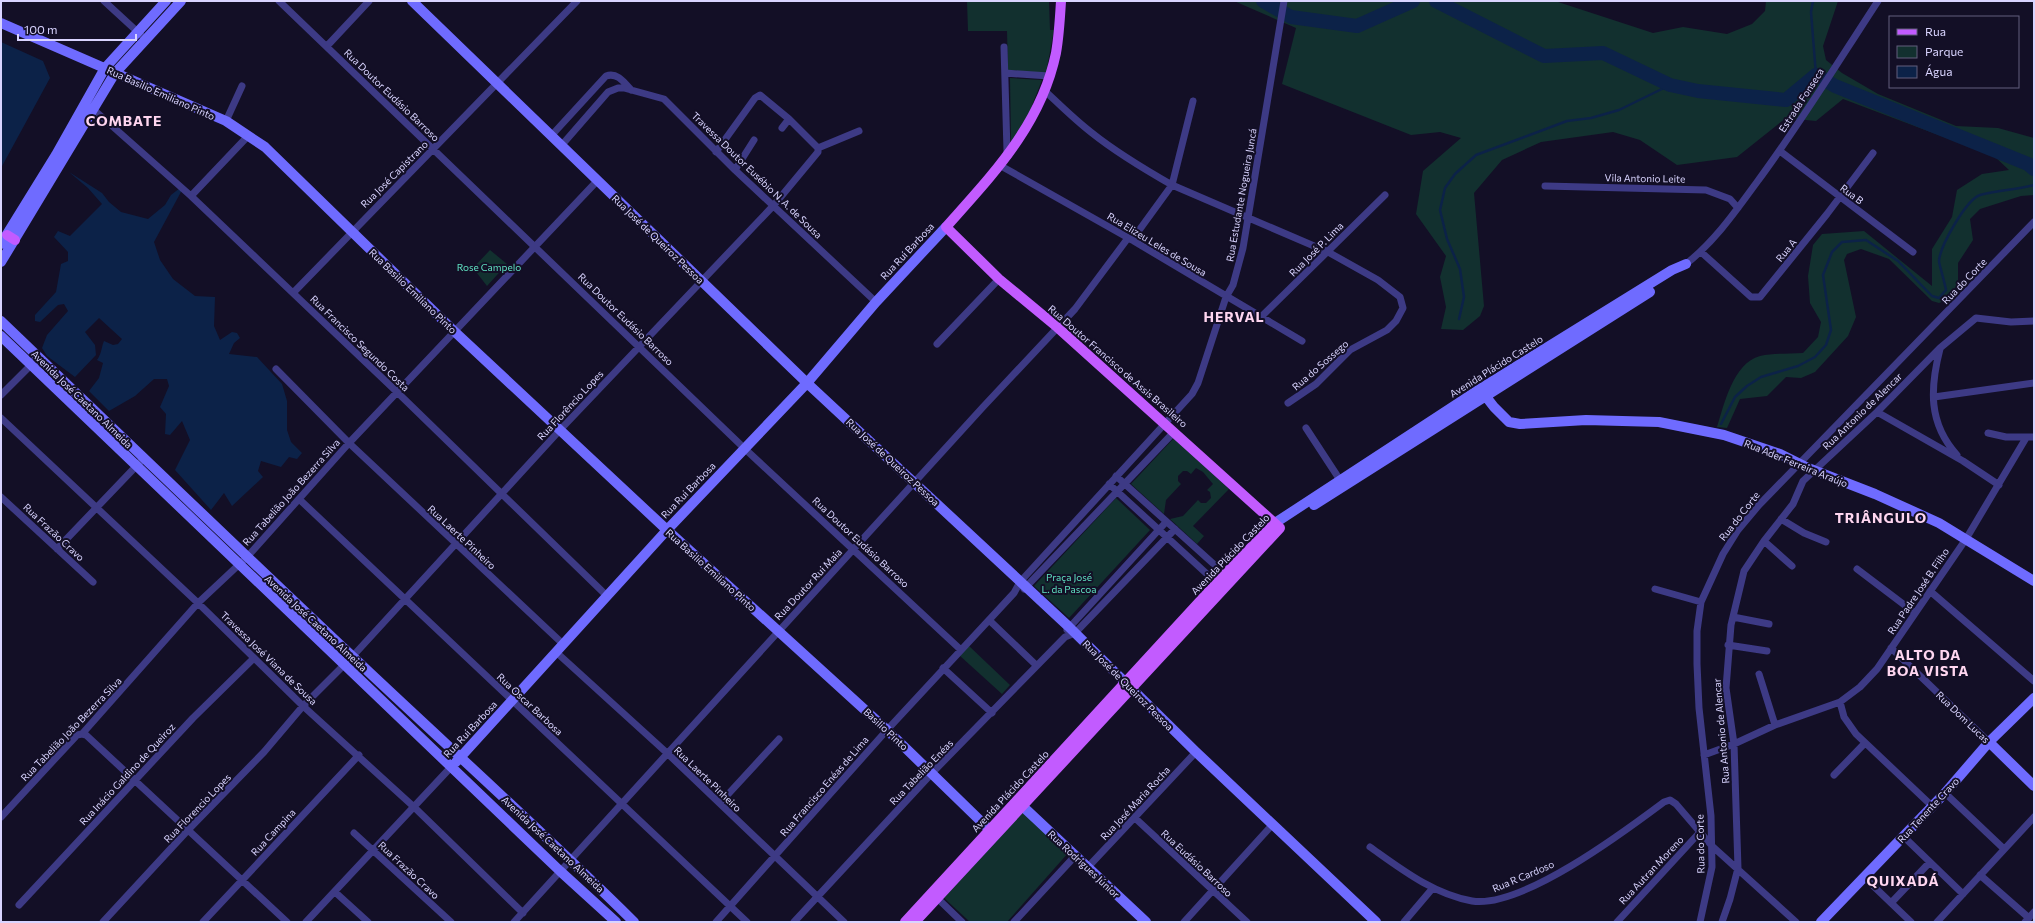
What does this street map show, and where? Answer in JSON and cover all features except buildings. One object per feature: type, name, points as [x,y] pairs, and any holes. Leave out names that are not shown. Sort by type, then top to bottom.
[{"type":"main road","points":[[1,262],[11,237],[73,135],[105,68],[166,1]]},
{"type":"main road","points":[[73,135],[93,109],[115,73],[181,1]]},
{"type":"main road","name":"Rua José de Queiroz Pessoa","points":[[412,1],[496,85],[598,180],[807,383],[914,481],[1072,630],[1196,752],[1376,922]]},
{"type":"main road","name":"Rua Rui Barbosa","points":[[452,766],[513,701],[667,530],[807,383],[876,302],[1001,166],[1031,120],[1044,90],[1056,53],[1061,1]]},
{"type":"main road","name":"Rua Basilio Emiliano Pinto","points":[[1,23],[226,121],[265,147],[455,332],[667,530],[779,631]]},
{"type":"main road","name":"Rua Doutor Francisco de Assis Brasileiro","points":[[946,227],[999,279],[1057,327],[1278,525]]},
{"type":"main road","points":[[1,244],[11,237]]},
{"type":"main road","name":"Avenida Plácido Castelo","points":[[915,922],[935,896],[993,832],[1228,577],[1278,525],[1324,494],[1538,358],[1608,316],[1672,270],[1686,264]]},
{"type":"main road","name":"Avenida José Caetano Almeida","points":[[1,321],[39,357],[140,463]]},
{"type":"main road","name":"Avenida José Caetano Almeida","points":[[1,336],[140,463],[243,560],[352,657],[571,860],[634,922]]},
{"type":"main road","name":"Rua Ader Ferreira Araújo","points":[[1483,393],[1501,416],[1509,422],[1520,424],[1586,420],[1658,422],[1724,435],[1780,454],[1800,464],[1905,507],[1939,523],[2034,581]]},
{"type":"main road","name":"Avenida Plácido Castelo","points":[[1324,494],[1340,480],[1395,449]]},
{"type":"main road","name":"Avenida José Caetano Almeida","points":[[243,560],[345,664],[560,871],[616,922]]},
{"type":"main road","name":"Basilio Pinto","points":[[779,631],[887,730],[993,832]]},
{"type":"main road","name":"Rua Tenente Cravo","points":[[1821,922],[1865,878],[1945,793],[1989,742],[2034,698]]},
{"type":"main road","name":"Rua Dom Lucas","points":[[1989,742],[2034,786]]},
{"type":"main road","name":"Rua Rodrigues Júnior","points":[[1020,803],[1146,922]]},
{"type":"main road","name":"Avenida Plácido Castelo","points":[[905,922],[935,896]]},
{"type":"street","points":[[104,1],[146,40]]},
{"type":"street","name":"Rua Doutor Eudásio Barroso","points":[[279,1],[434,148],[744,448],[855,549],[960,650]]},
{"type":"street","points":[[327,46],[369,1]]},
{"type":"street","name":"Rua José Capistrano","points":[[293,293],[351,231],[577,1]]},
{"type":"street","name":"Rua Estudante Nogueira Juncá","points":[[1023,585],[1116,476],[1183,405],[1198,383],[1226,297],[1233,285],[1249,218],[1284,1]]},
{"type":"street","name":"Estrada Fonseca","points":[[1738,208],[1780,151],[1878,1]]},
{"type":"street","points":[[1004,47],[1006,73],[1006,152],[1008,156]]},
{"type":"street","points":[[1006,73],[1049,76]]},
{"type":"street","name":"Travessa Doutor Eusébio N. A. de Sousa","points":[[551,136],[606,76],[614,75],[631,90],[664,99],[734,170],[774,205],[876,302]]},
{"type":"street","points":[[226,121],[242,86]]},
{"type":"street","points":[[561,146],[608,92],[618,88],[631,90]]},
{"type":"street","points":[[1044,90],[1092,133],[1126,158],[1172,185],[1328,252]]},
{"type":"street","points":[[716,152],[757,96],[762,96],[789,119],[818,148],[859,131]]},
{"type":"street","name":"Rua Doutor Rui Maia","points":[[514,922],[855,549],[914,481],[1088,293],[1172,185],[1193,101]]},
{"type":"street","name":"Rua Francisco Segundo Costa","points":[[93,109],[190,196],[293,293],[607,596]]},
{"type":"street","points":[[782,128],[789,119]]},
{"type":"street","points":[[190,196],[248,136]]},
{"type":"street","points":[[734,170],[754,140]]},
{"type":"street","name":"Rua Florêncio Lopes","points":[[303,706],[352,657],[560,430],[774,205],[818,152],[818,148]]},
{"type":"street","name":"Rua B","points":[[1780,151],[1913,252]]},
{"type":"street","name":"Rua A","points":[[1701,252],[1745,293],[1756,298],[1766,291],[1873,153]]},
{"type":"street","name":"Rua Elizeu Leles de Sousa","points":[[1001,166],[1130,239],[1302,341]]},
{"type":"street","name":"Rua Tabelião João Bezerra Silva","points":[[1,817],[77,735],[82,734],[198,603],[243,560],[349,443],[398,393],[598,180]]},
{"type":"street","name":"Vila Antonio Leite","points":[[1545,186],[1706,190],[1730,199],[1738,208]]},
{"type":"street","name":"Rua José P. Lima","points":[[1261,317],[1385,195]]},
{"type":"street","name":"Avenida Plácido Castelo","points":[[1686,264],[1701,252],[1738,208]]},
{"type":"street","name":"Rua do Corte","points":[[1700,922],[1710,884],[1712,846],[1711,816],[1704,755],[1697,664],[1697,631],[1701,602],[1723,554],[1738,530],[1759,505],[2034,222]]},
{"type":"street","name":"Rua do Sossego","points":[[1288,403],[1316,384],[1350,350],[1387,330],[1401,313],[1403,308],[1402,301],[1396,293],[1363,271],[1328,252]]},
{"type":"street","points":[[937,344],[999,279]]},
{"type":"street","name":"Rua Antonio de Alencar","points":[[1722,922],[1738,868],[1734,744],[1726,688],[1728,645],[1744,571],[1764,541],[1793,504],[1803,481],[1877,412],[1940,348],[1976,318],[2011,322],[2034,321]]},
{"type":"street","points":[[1940,348],[1933,378],[1938,429],[1951,448],[1963,461]]},
{"type":"street","points":[[1,395],[39,357]]},
{"type":"street","name":"Rua Laerte Pinheiro","points":[[276,369],[349,443],[455,544],[667,753],[844,922]]},
{"type":"street","points":[[1934,397],[2034,383]]},
{"type":"street","points":[[1877,412],[1963,461],[1999,485]]},
{"type":"street","name":"Travessa José Viana de Sousa","points":[[1,418],[198,603],[253,659],[414,807],[523,913]]},
{"type":"street","points":[[1306,428],[1340,480]]},
{"type":"street","points":[[1023,585],[1118,492],[1174,432]]},
{"type":"street","points":[[1988,434],[2026,438],[2034,437]]},
{"type":"street","name":"Rua Padre José B. Filho","points":[[1704,755],[1734,744],[1775,725],[1840,702],[1868,679],[1966,539],[2026,438]]},
{"type":"street","points":[[57,549],[140,463]]},
{"type":"street","points":[[1116,476],[1228,577]]},
{"type":"street","points":[[1109,484],[1220,586]]},
{"type":"street","name":"Rua Frazão Cravo","points":[[1,497],[93,582]]},
{"type":"street","name":"Rua Oscar Barbosa","points":[[299,499],[747,922]]},
{"type":"street","points":[[1781,519],[1804,533],[1826,542]]},
{"type":"street","points":[[1072,630],[1166,522]]},
{"type":"street","points":[[1072,630],[1175,529]]},
{"type":"street","points":[[1764,541],[1792,566]]},
{"type":"street","points":[[1857,569],[1915,613]]},
{"type":"street","name":"Rua Francisco Enéas de Lima","points":[[716,922],[943,668],[1023,585]]},
{"type":"street","points":[[1655,589],[1701,602]]},
{"type":"street","points":[[1930,591],[2034,681]]},
{"type":"street","points":[[1733,617],[1768,624]]},
{"type":"street","points":[[989,620],[1036,665]]},
{"type":"street","name":"Rua Tabelião Enéas","points":[[794,922],[932,773],[992,713],[1036,665],[1072,630]]},
{"type":"street","points":[[1728,645],[1767,651]]},
{"type":"street","name":"Rua Dom Lucas","points":[[1891,648],[1989,742]]},
{"type":"street","name":"Rua Inácio Galdino de Queiroz","points":[[19,905],[193,718],[253,659]]},
{"type":"street","points":[[943,668],[992,713]]},
{"type":"street","points":[[1759,674],[1775,725]]},
{"type":"street","points":[[1840,702],[1844,717],[1865,744],[1932,806]]},
{"type":"street","name":"Rua Florencio Lopes","points":[[102,922],[188,830],[264,752],[303,706]]},
{"type":"street","points":[[82,734],[86,735],[136,781],[286,922]]},
{"type":"street","points":[[720,804],[779,739]]},
{"type":"street","points":[[1834,775],[1865,744]]},
{"type":"street","name":"Rua José Maria Rocha","points":[[1088,868],[1196,752]]},
{"type":"street","name":"Rua Campina","points":[[203,922],[359,755]]},
{"type":"street","name":"Rua Rui Barbosa","points":[[306,922],[452,766]]},
{"type":"street","points":[[1945,793],[2003,848]]},
{"type":"street","name":"Rua R Cardoso","points":[[1370,847],[1432,889],[1472,901],[1488,901],[1508,896],[1552,877],[1613,840],[1670,800],[1676,804],[1700,832]]},
{"type":"street","points":[[1937,922],[2003,848],[2034,817]]},
{"type":"street","name":"Rua Eudásio Barroso","points":[[1135,818],[1247,922]]},
{"type":"street","points":[[1184,922],[1273,824]]},
{"type":"street","points":[[1700,832],[1712,846],[1796,922]]},
{"type":"street","name":"Rua Autran Moreno","points":[[1617,922],[1700,832]]},
{"type":"street","name":"Rua Frazão Cravo","points":[[354,833],[451,922]]},
{"type":"street","points":[[1903,836],[1963,894]]},
{"type":"street","points":[[1015,922],[1076,855]]},
{"type":"street","points":[[1891,903],[1930,862]]},
{"type":"street","points":[[1980,875],[2027,920],[2034,912]]},
{"type":"street","points":[[1865,878],[1911,922]]},
{"type":"street","points":[[1404,922],[1432,889]]},
{"type":"street","points":[[335,892],[368,922]]},
{"type":"street","points":[[935,896],[962,922]]},
{"type":"green space","points":[[967,1],[1049,1],[1050,30],[1054,30],[1046,73],[1008,70],[1007,31],[968,31]]},
{"type":"green space","points":[[1234,1],[1555,1],[1653,33],[1683,27],[1727,34],[1752,24],[1765,11],[1766,1],[1838,1],[1823,46],[1826,60],[1842,73],[1878,94],[1956,126],[1998,128],[2034,138],[2034,195],[2021,196],[1980,209],[1970,219],[1973,240],[1958,263],[1958,284],[1946,300],[1939,303],[1932,301],[1889,259],[1861,249],[1847,254],[1844,260],[1856,317],[1848,336],[1815,372],[1801,378],[1786,377],[1767,396],[1740,399],[1727,428],[1717,427],[1731,386],[1743,367],[1751,360],[1760,356],[1803,353],[1818,337],[1821,322],[1810,303],[1808,276],[1813,245],[1822,234],[1864,231],[1932,286],[1932,249],[1952,217],[1957,190],[1982,174],[2009,170],[1994,156],[1843,99],[1816,121],[1786,118],[1737,157],[1677,165],[1640,140],[1613,132],[1541,142],[1502,160],[1474,193],[1484,306],[1480,316],[1463,330],[1441,329],[1446,307],[1440,277],[1446,256],[1416,214],[1423,171],[1461,138],[1440,132],[1411,135],[1282,84],[1296,28]]},
{"type":"green space","points":[[1010,78],[1042,80],[1027,118],[1011,143]]},
{"type":"green space","name":"Rose Campelo","points":[[490,250],[507,264],[487,286],[473,268]]},
{"type":"green space","points":[[1174,438],[1229,489],[1193,526],[1204,536],[1197,544],[1170,519],[1183,516],[1198,500],[1201,503],[1206,503],[1211,498],[1210,492],[1207,490],[1213,484],[1203,472],[1196,468],[1191,474],[1187,471],[1183,471],[1178,476],[1178,481],[1181,484],[1166,500],[1164,514],[1131,484]]},
{"type":"green space","name":"Praça José L. da Pascoa","points":[[1116,498],[1150,530],[1069,618],[1034,586]]},
{"type":"green space","points":[[968,645],[1010,685],[1002,694],[959,655]]},
{"type":"green space","points":[[1023,811],[1069,852],[1007,922],[970,922],[943,897]]},
{"type":"water","points":[[1,42],[43,61],[50,78],[1,168]]},
{"type":"water","points":[[69,172],[102,193],[109,202],[121,212],[148,219],[165,205],[171,195],[180,188],[182,190],[154,242],[160,260],[173,279],[195,296],[215,297],[214,326],[220,340],[232,332],[237,333],[240,338],[234,343],[229,354],[257,357],[282,384],[287,401],[287,430],[291,442],[302,453],[297,459],[289,457],[281,467],[261,461],[258,471],[263,477],[232,506],[224,493],[211,510],[175,470],[190,440],[182,421],[170,435],[165,434],[166,414],[160,407],[169,386],[167,379],[154,379],[135,396],[109,411],[89,391],[99,378],[103,363],[97,360],[104,341],[113,345],[118,344],[122,339],[99,318],[85,332],[95,345],[96,355],[75,377],[47,356],[42,348],[47,335],[68,311],[64,304],[58,305],[40,322],[35,321],[35,315],[56,292],[61,264],[68,261],[68,252],[54,237],[58,231],[70,236],[102,204],[88,188]]},
{"type":"waterway","points":[[1263,1],[1291,17],[1357,26],[1413,1]]},
{"type":"waterway","points":[[1436,1],[1544,56],[1603,53],[1670,85],[1698,91],[1786,100],[1816,75],[1835,86],[2028,164],[2034,169]]},
{"type":"waterway","points":[[1813,1],[1811,12],[1816,75]]},
{"type":"waterway","points":[[1459,319],[1464,297],[1460,269],[1447,239],[1440,210],[1445,188],[1455,174],[1476,155],[1567,121],[1591,118],[1619,110],[1670,85]]},
{"type":"waterway","points":[[1721,424],[1735,397],[1747,386],[1761,377],[1798,366],[1815,357],[1826,345],[1831,330],[1823,275],[1832,252],[1842,242],[1866,240],[1898,261],[1932,296],[1939,298],[1946,290],[1939,263],[1940,254],[1955,224],[1968,205],[1980,195],[2034,185]]},
{"type":"district","name":"COMBATE","points":[[124,121]]},
{"type":"district","name":"HERVAL","points":[[1234,317]]},
{"type":"district","name":"TRIÂNGULO","points":[[1881,518]]},
{"type":"district","name":"ALTO DA BOA VISTA","points":[[1928,664]]},
{"type":"district","name":"QUIXADÁ","points":[[1903,881]]}]
